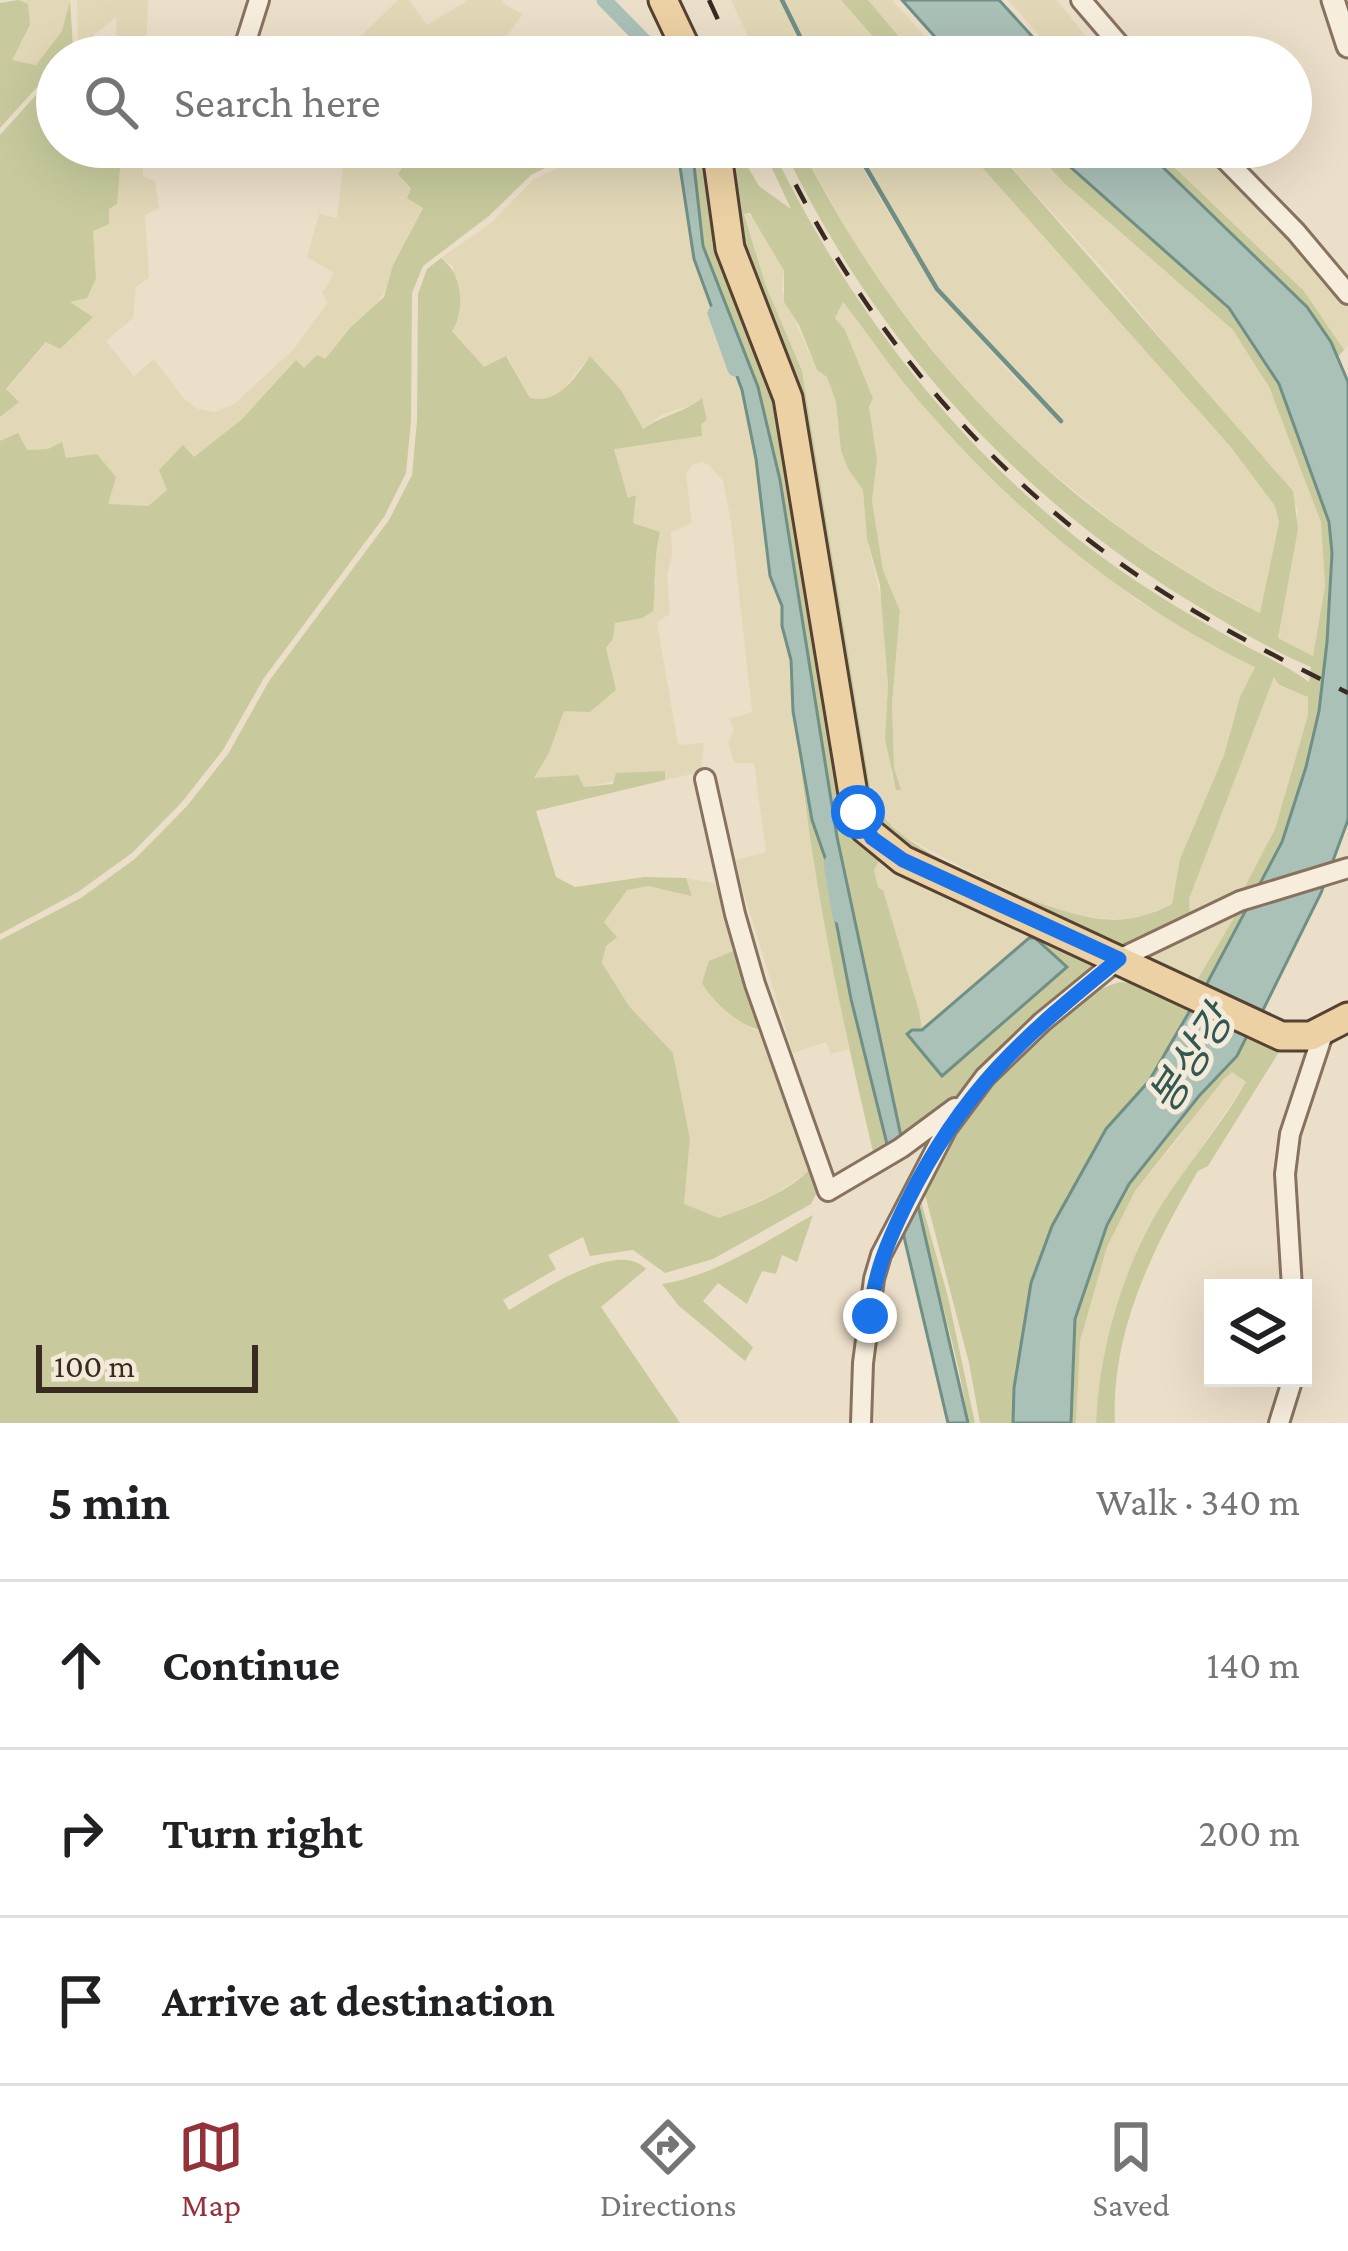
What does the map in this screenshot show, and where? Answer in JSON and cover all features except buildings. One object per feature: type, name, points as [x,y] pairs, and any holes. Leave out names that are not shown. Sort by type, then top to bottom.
[{"type":"main road","points":[[663,0],[680,36]]},
{"type":"main road","points":[[719,168],[730,248],[788,398],[854,800],[864,828],[903,860],[1281,1036],[1301,1038],[1336,1024]]},
{"type":"street","points":[[248,36],[259,0]]},
{"type":"street","points":[[1082,0],[1112,36]]},
{"type":"street","points":[[1333,0],[1348,46]]},
{"type":"street","points":[[1234,168],[1348,294]]},
{"type":"street","points":[[705,778],[755,984],[828,1191],[901,1148],[965,1102],[1042,1022],[1119,959],[1240,901],[1343,870]]},
{"type":"street","points":[[1292,1279],[1286,1174],[1290,1134],[1336,1024]]},
{"type":"street","points":[[861,1423],[863,1364],[881,1255],[917,1180],[965,1102]]},
{"type":"street","points":[[1279,1423],[1290,1387]]},
{"type":"shaded area","points":[[18,0],[70,0],[58,36],[36,36],[36,65],[11,60],[30,25]]},
{"type":"shaded area","points":[[77,0],[148,0],[147,36],[116,36],[116,17],[93,36],[78,36]]},
{"type":"shaded area","points":[[398,0],[409,0],[427,25],[468,0],[503,0],[523,14],[507,36],[361,36]]},
{"type":"shaded area","points":[[731,0],[781,0],[799,36],[748,36]]},
{"type":"shaded area","points":[[784,0],[841,0],[873,36],[802,36]]},
{"type":"shaded area","points":[[868,0],[892,0],[925,36],[898,36]]},
{"type":"shaded area","points":[[1008,0],[1057,0],[1086,36],[1040,36]]},
{"type":"shaded area","points":[[143,168],[143,177],[155,181],[159,208],[145,215],[149,278],[136,287],[133,318],[106,341],[134,376],[154,359],[184,399],[198,409],[215,412],[234,404],[294,349],[328,302],[322,293],[334,273],[307,257],[319,214],[337,218],[343,168],[402,168],[398,174],[423,207],[393,265],[390,284],[373,309],[325,359],[303,368],[295,361],[241,420],[193,458],[184,446],[167,490],[148,506],[107,505],[66,459],[49,449],[27,450],[0,441],[0,417],[18,402],[6,390],[47,342],[92,316],[69,302],[96,278],[93,231],[117,204],[120,169]]},
{"type":"shaded area","points":[[558,168],[680,168],[694,259],[742,390],[756,459],[770,576],[782,606],[791,660],[805,808],[849,1049],[831,1054],[826,1042],[793,1053],[741,884],[736,860],[766,852],[754,763],[734,763],[728,743],[734,730],[729,719],[752,712],[723,481],[703,462],[692,465],[686,474],[692,523],[671,532],[670,614],[657,622],[678,745],[704,743],[701,772],[665,780],[665,772],[584,787],[577,775],[533,779],[549,753],[564,711],[613,639],[615,623],[643,618],[656,581],[652,562],[660,532],[633,523],[635,495],[628,499],[614,448],[701,436],[701,399],[663,414],[643,429],[621,390],[590,356],[560,393],[541,401],[530,398],[507,356],[484,368],[452,330],[453,266],[441,258],[493,221],[534,179]]},
{"type":"shaded area","points":[[813,168],[863,168],[936,290],[1060,422],[938,288],[867,168],[983,168],[1230,446],[1275,506],[1279,521],[1260,613],[1123,530],[1005,435],[866,265]]},
{"type":"shaded area","points":[[1012,168],[1050,168],[1233,330],[1255,362],[1280,411],[1321,522],[1325,586],[1313,656],[1278,638],[1298,510],[1279,474]]},
{"type":"shaded area","points":[[1175,168],[1226,168],[1348,301],[1344,350],[1304,291]]},
{"type":"shaded area","points":[[744,212],[755,219],[784,272],[782,291],[817,370],[827,377],[836,402],[841,451],[863,490],[867,539],[882,603],[888,685],[885,739],[891,753],[891,775],[900,789],[894,767],[892,703],[900,611],[883,570],[872,501],[877,459],[869,407],[873,398],[845,330],[835,318],[843,301],[907,387],[1029,515],[1138,601],[1256,667],[1240,697],[1224,755],[1180,859],[1172,904],[1132,920],[1079,917],[967,870],[902,835],[881,814],[870,787],[802,371],[766,286]]},
{"type":"shaded area","points":[[1274,675],[1279,686],[1309,697],[1275,829],[1243,893],[1190,915],[1189,899]]},
{"type":"shaded area","points":[[881,857],[1028,930],[1029,938],[922,1030],[883,890],[878,887],[874,870]]},
{"type":"shaded area","points":[[686,878],[723,885],[740,948],[709,961],[722,1007],[754,1030],[766,1031],[814,1164],[771,1196],[719,1219],[684,1204],[690,1139],[673,1053],[629,1006],[602,963],[603,923],[627,890],[648,886],[692,895]]},
{"type":"shaded area","points":[[1233,910],[1235,916],[1193,987],[1154,960],[1150,951]]},
{"type":"shaded area","points":[[1232,1071],[1246,1082],[1161,1206],[1134,1260],[1108,1340],[1096,1423],[1076,1423],[1080,1341],[1107,1247],[1135,1191]]},
{"type":"green space","points":[[18,0],[28,4],[30,25],[12,60],[36,65],[36,88],[0,128],[0,3]]},
{"type":"green space","points":[[70,0],[72,36],[58,36],[62,31]]},
{"type":"green space","points":[[841,0],[868,0],[898,36],[873,36]]},
{"type":"green space","points":[[36,95],[36,168],[121,168],[117,204],[109,209],[109,224],[93,231],[96,278],[87,298],[70,302],[93,317],[60,349],[46,342],[6,389],[19,402],[0,417],[0,135]]},
{"type":"green space","points":[[402,168],[545,168],[423,266],[412,293],[406,473],[384,517],[264,678],[223,750],[182,802],[132,853],[78,892],[0,934],[0,441],[18,433],[27,450],[48,449],[62,442],[66,458],[97,454],[116,477],[108,504],[148,506],[167,490],[159,470],[183,445],[194,457],[241,420],[296,360],[304,368],[317,355],[325,359],[384,297],[393,265],[423,208],[407,198],[411,189],[398,174]]},
{"type":"green space","points":[[694,168],[714,168],[770,357],[858,830],[1098,960],[1095,968],[968,1087],[902,1141],[837,837],[780,480],[758,387],[703,246]],"holes":[[[881,858],[1027,930],[1029,938],[1035,938],[911,1041],[922,1030],[919,1011],[874,870]]]},
{"type":"green space","points":[[731,168],[748,168],[759,186],[791,209],[772,168],[782,168],[881,332],[972,442],[1023,492],[1136,581],[1309,682],[1311,667],[1245,634],[1138,568],[1015,468],[908,351],[862,286],[794,168],[812,168],[886,290],[992,418],[1117,526],[1260,613],[1279,522],[1275,506],[1230,446],[983,168],[1011,168],[1293,491],[1298,529],[1278,638],[1313,656],[1325,586],[1321,522],[1269,387],[1233,330],[1050,168],[1072,168],[1229,308],[1279,383],[1329,522],[1332,553],[1320,711],[1306,767],[1282,842],[1203,991],[1193,987],[1235,916],[1233,910],[1275,829],[1308,715],[1308,697],[1279,685],[1274,677],[1189,899],[1190,915],[1123,952],[900,850],[869,813],[740,240]],"holes":[[[750,213],[784,271],[784,302],[817,370],[827,377],[836,402],[841,451],[863,490],[867,539],[880,585],[888,685],[885,739],[896,790],[901,790],[894,767],[892,703],[900,611],[883,570],[872,501],[877,459],[869,407],[873,398],[845,330],[835,318],[843,302],[941,426],[1022,507],[1109,579],[1255,667],[1180,859],[1172,904],[1120,920],[1055,908],[939,858],[899,832],[880,812],[870,787],[802,371],[766,286],[744,214]]]},
{"type":"green space","points":[[1164,168],[1175,168],[1304,291],[1344,350],[1337,358],[1307,307]]},
{"type":"green space","points":[[441,258],[454,273],[460,292],[452,331],[484,367],[506,356],[530,398],[558,393],[590,356],[621,390],[643,429],[702,398],[707,420],[701,424],[702,436],[614,449],[628,498],[636,495],[633,523],[660,532],[653,611],[643,618],[615,623],[606,648],[616,690],[590,712],[564,711],[534,778],[578,775],[584,787],[613,784],[616,773],[665,771],[665,780],[536,811],[556,877],[575,887],[644,877],[686,878],[692,896],[648,886],[627,890],[604,922],[617,937],[606,946],[602,963],[629,1006],[673,1053],[690,1139],[684,1204],[719,1218],[784,1190],[814,1164],[820,1186],[811,1204],[713,1259],[665,1273],[633,1250],[590,1256],[583,1237],[548,1255],[556,1269],[503,1300],[509,1310],[598,1264],[633,1261],[646,1269],[601,1307],[680,1423],[0,1423],[0,940],[81,898],[136,858],[187,806],[228,754],[269,681],[389,520],[412,475],[418,294],[427,269]]},
{"type":"green space","points":[[799,752],[812,820],[838,895],[835,916],[851,999],[889,1152],[875,1160],[831,957]]},
{"type":"green space","points":[[740,948],[766,1031],[730,1014],[702,983],[709,961]]},
{"type":"green space","points":[[1120,982],[1148,985],[1195,1002],[1149,1081],[1106,1129],[1052,1226],[1027,1302],[1013,1423],[980,1423],[922,1183],[983,1096],[1033,1038],[1089,995]]},
{"type":"green space","points":[[1251,1028],[1284,1044],[1208,1166],[1198,1171],[1165,1230],[1128,1323],[1120,1356],[1115,1423],[1096,1423],[1108,1338],[1136,1254],[1162,1204],[1246,1082],[1232,1072],[1224,1079],[1135,1191],[1107,1247],[1080,1341],[1076,1423],[1071,1423],[1075,1319],[1107,1225],[1129,1184],[1228,1066]]},
{"type":"green space","points":[[919,1194],[948,1297],[975,1423],[968,1423]]},
{"type":"green space","points":[[813,1215],[797,1262],[782,1255],[776,1274],[762,1271],[747,1304],[718,1283],[703,1301],[753,1347],[745,1361],[678,1305],[662,1284],[721,1266]]},
{"type":"water","points":[[902,0],[999,0],[1032,36],[934,36]]},
{"type":"water","points":[[680,168],[694,168],[703,246],[758,387],[780,480],[837,837],[902,1141],[889,1152],[851,999],[835,916],[838,895],[812,820],[793,711],[791,660],[782,606],[770,576],[742,390],[694,259]]},
{"type":"water","points":[[1072,168],[1164,168],[1307,307],[1331,342],[1348,382],[1348,820],[1321,893],[1259,1018],[1203,991],[1282,842],[1306,767],[1319,711],[1332,553],[1329,522],[1279,384],[1229,308]]},
{"type":"water","points":[[1029,938],[1035,938],[1067,967],[942,1076],[907,1034],[922,1030]]},
{"type":"water","name":"봉상강","points":[[1195,1002],[1251,1028],[1237,1056],[1129,1184],[1107,1225],[1075,1319],[1071,1423],[1013,1423],[1031,1283],[1052,1226],[1106,1129],[1149,1081]]},
{"type":"water","points":[[917,1201],[968,1423],[948,1423],[905,1241],[902,1226]]},
{"type":"waterway","points":[[604,0],[639,36]]},
{"type":"waterway","points":[[782,0],[800,36]]},
{"type":"waterway","points":[[866,168],[937,289],[1061,421]]},
{"type":"waterway","points":[[715,313],[735,369]]},
{"type":"waterway","points":[[831,863],[840,916]]},
{"type":"railway","points":[[709,0],[725,36]]},
{"type":"railway","points":[[788,168],[879,322],[920,376],[1012,475],[1144,580],[1230,632],[1348,693]]},
{"type":"route","points":[[858,812],[872,838],[892,854],[1119,959],[1042,1022],[965,1102],[917,1180],[881,1255],[870,1316]]}]
